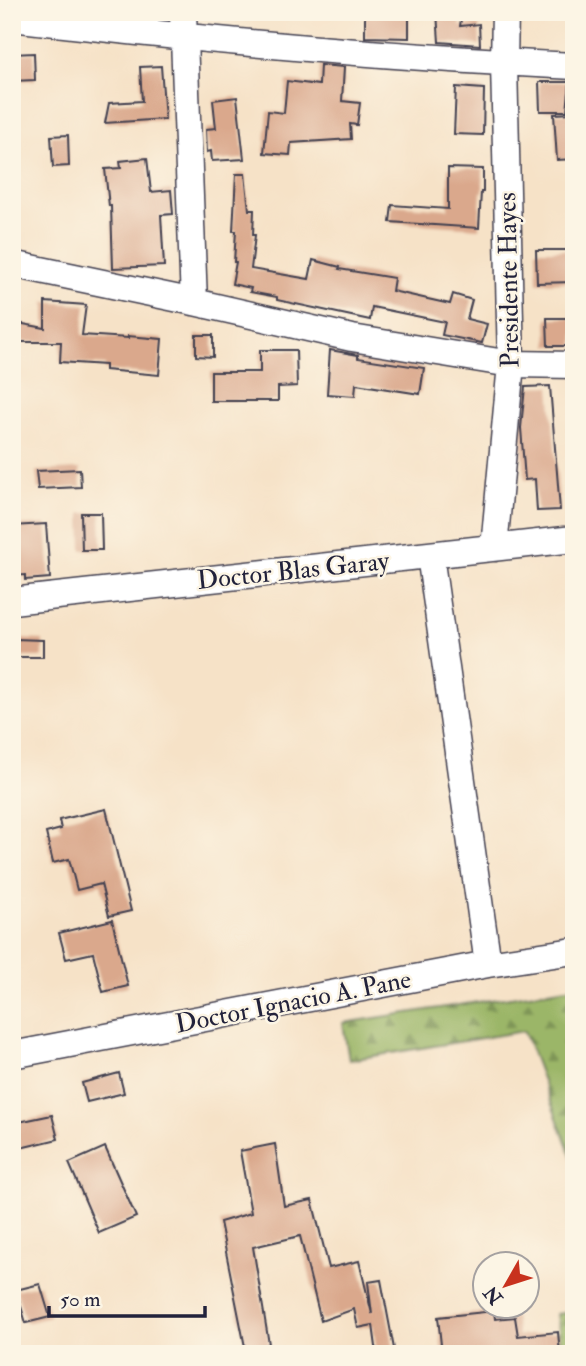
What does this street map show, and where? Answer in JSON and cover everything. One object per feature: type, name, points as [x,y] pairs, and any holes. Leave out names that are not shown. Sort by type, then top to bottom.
[{"type":"street","name":"Presidente Hayes","points":[[494,548],[510,363],[505,12]]},
{"type":"street","points":[[12,18],[184,25],[504,63],[574,66]]},
{"type":"street","points":[[184,25],[194,302]]},
{"type":"street","points":[[12,264],[352,338],[510,363],[574,365]]},
{"type":"street","name":"Doctor Blas Garay","points":[[12,601],[574,538]]},
{"type":"street","points":[[430,555],[488,964]]},
{"type":"street","name":"Doctor Ignacio A. Pane","points":[[12,1055],[488,964],[574,951]]},
{"type":"green space","points":[[574,987],[574,1163],[524,1031],[349,1060],[343,1023]]},
{"type":"green space","points":[[574,1312],[574,1354],[562,1354],[557,1314]]},
{"type":"building","points":[[365,12],[409,12],[409,38],[365,37]]},
{"type":"building","points":[[437,12],[462,12],[460,26],[479,24],[480,45],[439,42]]},
{"type":"building","points":[[34,53],[35,80],[12,81],[12,54]]},
{"type":"building","points":[[320,65],[344,67],[342,101],[360,103],[357,125],[350,124],[351,139],[291,143],[290,155],[264,153],[268,111],[284,113],[287,81],[319,85]]},
{"type":"building","points":[[161,66],[165,119],[105,123],[109,103],[142,101],[140,67]]},
{"type":"building","points":[[539,82],[570,82],[567,111],[540,111]]},
{"type":"building","points":[[456,87],[484,89],[483,135],[454,134]]},
{"type":"building","points":[[237,97],[244,159],[212,161],[211,151],[207,152],[206,129],[216,128],[213,100]]},
{"type":"building","points":[[574,113],[574,159],[557,160],[554,114]]},
{"type":"building","points":[[68,135],[69,166],[53,167],[51,136]]},
{"type":"building","points":[[147,158],[151,192],[171,190],[173,214],[161,215],[164,266],[113,268],[111,206],[105,169],[121,168],[120,161]]},
{"type":"building","points":[[448,168],[483,169],[479,228],[390,222],[392,205],[448,209]]},
{"type":"building","points":[[236,174],[245,174],[249,210],[254,210],[255,235],[251,269],[309,279],[313,260],[340,267],[339,269],[394,278],[392,291],[450,304],[453,294],[472,300],[467,319],[487,324],[482,343],[442,335],[445,322],[372,307],[370,320],[277,300],[277,297],[250,292],[251,288],[232,284],[236,262],[236,231],[233,231]]},
{"type":"building","points":[[536,250],[574,250],[574,282],[537,283]]},
{"type":"building","points":[[45,302],[86,305],[82,335],[162,339],[159,375],[105,370],[105,365],[60,362],[61,342],[12,342],[12,322],[45,328]]},
{"type":"building","points":[[547,318],[574,318],[574,346],[548,346]]},
{"type":"building","points":[[196,335],[213,335],[213,357],[196,356]]},
{"type":"building","points":[[260,350],[296,350],[297,386],[278,387],[278,401],[211,401],[211,372],[260,372]]},
{"type":"building","points":[[330,350],[358,355],[358,358],[424,368],[420,394],[356,384],[355,396],[327,394]]},
{"type":"building","points":[[550,386],[560,510],[537,511],[535,479],[525,480],[521,428],[525,387]]},
{"type":"building","points":[[80,469],[81,487],[38,489],[36,471]]},
{"type":"building","points":[[81,513],[101,513],[102,550],[82,550]]},
{"type":"building","points":[[46,524],[50,578],[25,580],[25,575],[12,576],[12,526]]},
{"type":"building","points":[[14,639],[43,640],[43,657],[14,657]]},
{"type":"building","points":[[106,809],[131,911],[109,916],[101,884],[77,890],[69,859],[53,863],[46,833],[61,829],[59,820]]},
{"type":"building","points":[[112,920],[128,986],[103,992],[93,953],[66,959],[59,933]]},
{"type":"building","points":[[119,1073],[124,1093],[87,1102],[82,1083]]},
{"type":"building","points":[[52,1115],[58,1139],[20,1148],[14,1123]]},
{"type":"building","points":[[275,1144],[284,1206],[312,1200],[329,1268],[359,1261],[372,1314],[368,1282],[381,1280],[395,1354],[377,1354],[373,1325],[358,1328],[354,1309],[321,1321],[300,1236],[253,1247],[269,1344],[246,1352],[220,1222],[251,1213],[240,1151]]},
{"type":"building","points":[[105,1147],[136,1217],[99,1233],[69,1163]]},
{"type":"building","points":[[40,1284],[50,1317],[26,1323],[16,1290]]},
{"type":"building","points":[[470,1314],[470,1320],[515,1320],[518,1336],[558,1332],[560,1354],[442,1354],[438,1317]]}]
